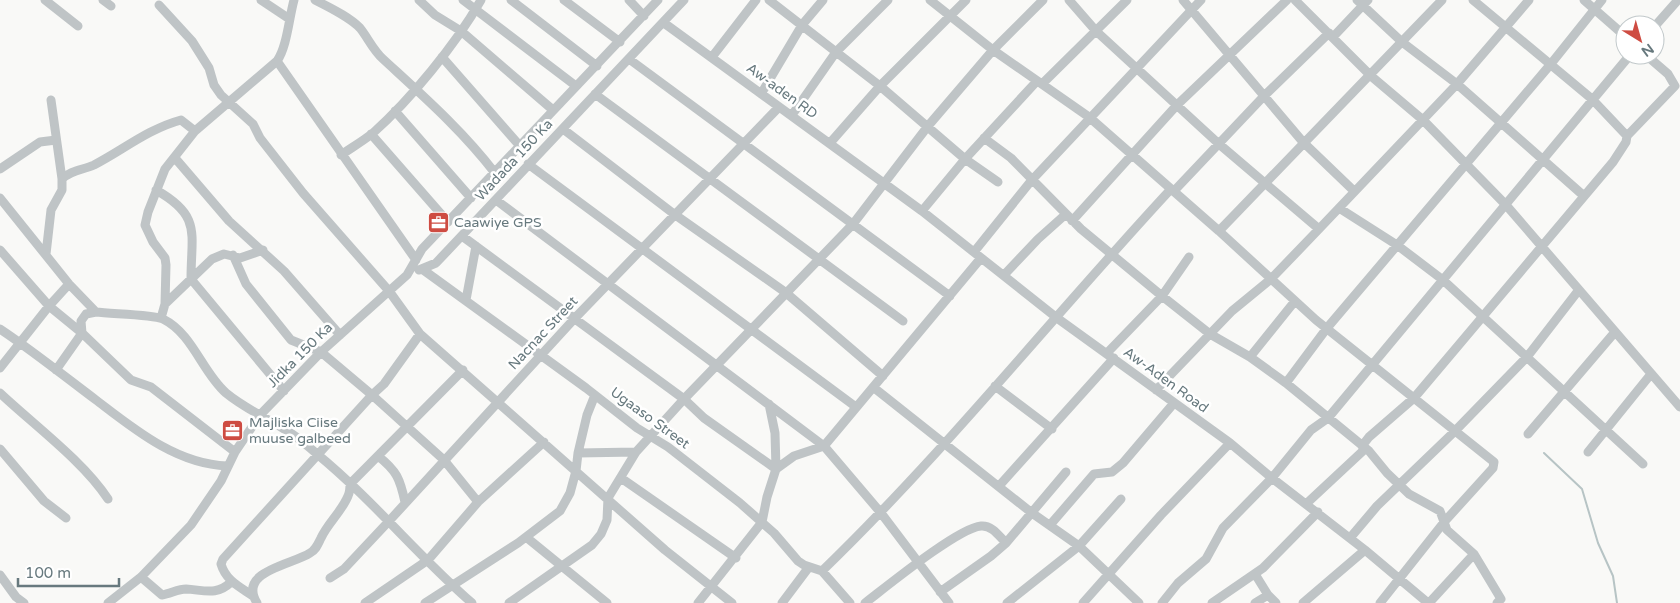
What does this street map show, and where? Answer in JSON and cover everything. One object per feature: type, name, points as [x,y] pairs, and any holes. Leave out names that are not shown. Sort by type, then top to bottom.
[{"type":"street","points":[[45,0],[78,26]]},
{"type":"street","points":[[103,0],[111,6]]},
{"type":"street","points":[[261,0],[288,18]]},
{"type":"street","points":[[161,318],[165,304],[164,258],[153,242],[145,225],[156,190],[165,169],[195,131],[277,61],[282,54],[288,18],[294,0]]},
{"type":"street","points":[[315,0],[342,14],[359,27],[381,57],[416,87],[482,156],[494,173]]},
{"type":"street","points":[[418,0],[435,15],[462,31],[553,110]]},
{"type":"street","points":[[463,0],[576,86]]},
{"type":"street","points":[[341,155],[371,134],[395,111],[442,57],[462,31],[481,0]]},
{"type":"street","points":[[511,0],[597,66]]},
{"type":"street","points":[[564,0],[620,42]]},
{"type":"street","points":[[629,0],[644,16]]},
{"type":"street","name":"Wadada 150 Ka","points":[[407,275],[422,250],[658,0]]},
{"type":"street","name":"Wadada 150 Ka","points":[[407,275],[436,262],[684,0]]},
{"type":"street","points":[[712,57],[756,0]]},
{"type":"street","points":[[769,0],[880,86],[964,159],[998,182]]},
{"type":"street","points":[[761,94],[802,25],[823,0]]},
{"type":"street","points":[[792,115],[836,52],[888,0]]},
{"type":"street","points":[[930,0],[993,50],[1089,117],[1133,154],[1295,301],[1454,432],[1494,462],[1493,468],[1445,521],[1380,603]]},
{"type":"street","points":[[830,143],[880,86],[966,0]]},
{"type":"street","points":[[509,603],[592,546],[601,534],[607,520],[608,498],[636,452],[785,292],[853,224],[928,126],[993,50],[1043,0]]},
{"type":"street","points":[[1069,0],[1096,31],[1219,144],[1319,229]]},
{"type":"street","points":[[922,210],[984,138],[1127,0]]},
{"type":"street","points":[[1183,0],[1230,53],[1303,142],[1354,191]]},
{"type":"street","points":[[776,468],[794,456],[824,446],[950,296],[977,255],[1031,181],[1136,66],[1201,0]]},
{"type":"street","points":[[1004,275],[1038,239],[1069,218],[1133,154],[1177,105],[1230,53],[1294,0],[1372,76],[1423,120],[1506,205],[1578,291],[1680,407]]},
{"type":"street","points":[[1219,231],[1303,142],[1372,76],[1442,0]]},
{"type":"street","points":[[1473,0],[1504,28],[1592,99],[1627,136]]},
{"type":"street","points":[[1156,390],[1232,311],[1270,279],[1319,229],[1457,84],[1530,0]]},
{"type":"street","points":[[1584,0],[1615,27]]},
{"type":"street","points":[[1286,383],[1327,328],[1550,65],[1602,0]]},
{"type":"street","points":[[1665,15],[1678,0]]},
{"type":"street","points":[[850,603],[822,571],[881,514],[1057,318],[1111,254],[1264,96],[1331,35],[1363,2],[1402,42],[1457,84],[1584,196]]},
{"type":"street","points":[[159,5],[192,41],[209,68],[214,85],[252,124],[260,138],[303,193],[389,291],[420,334],[499,401],[576,471],[732,603]]},
{"type":"street","name":"Aw-aden RD","points":[[664,23],[884,182]]},
{"type":"street","points":[[442,57],[520,146]]},
{"type":"street","points":[[629,59],[950,296]]},
{"type":"street","points":[[277,61],[416,260]]},
{"type":"street","points":[[1162,603],[1178,583],[1206,559],[1222,528],[1272,478],[1311,430],[1328,418],[1621,65]]},
{"type":"street","points":[[1657,65],[1674,81]]},
{"type":"street","points":[[1306,504],[1364,448],[1369,437],[1414,398],[1613,162],[1627,136],[1675,86],[1674,81],[1680,73]]},
{"type":"street","points":[[595,94],[903,321]]},
{"type":"street","points":[[46,254],[51,210],[62,190],[51,100]]},
{"type":"street","name":"Nacnac Street","points":[[330,578],[344,569],[575,318],[779,107]]},
{"type":"street","points":[[395,111],[471,198]]},
{"type":"street","points":[[62,179],[67,174],[85,170],[160,126],[181,120],[195,131]]},
{"type":"street","points":[[562,129],[674,214],[785,292],[883,376]]},
{"type":"street","points":[[371,134],[448,222]]},
{"type":"street","points":[[984,138],[1011,158],[1031,181],[1069,218],[1162,296],[1210,334],[1250,357],[1286,383],[1364,448],[1398,484],[1416,498],[1440,511],[1447,530],[1474,554],[1502,598],[1497,603]]},
{"type":"street","points":[[0,170],[40,142],[56,140]]},
{"type":"street","points":[[174,158],[229,221],[263,250],[340,335]]},
{"type":"street","points":[[528,164],[856,407]]},
{"type":"street","name":"Aw-Aden Road","points":[[884,182],[1057,318],[1230,443],[1400,578],[1428,603]]},
{"type":"street","points":[[156,190],[183,208],[190,219],[192,231],[191,280],[284,390]]},
{"type":"street","points":[[0,198],[69,284],[96,312]]},
{"type":"street","points":[[496,200],[718,364],[824,446],[881,514],[944,599],[1006,543],[1066,472]]},
{"type":"street","points":[[1339,208],[1397,245],[1443,280],[1643,464]]},
{"type":"street","points":[[462,236],[684,399],[704,418],[776,468]]},
{"type":"street","points":[[466,300],[476,246]]},
{"type":"street","points":[[0,250],[49,306],[82,333],[131,380],[151,387],[235,452]]},
{"type":"street","points":[[165,304],[212,259],[224,254],[240,258],[263,250]]},
{"type":"street","points":[[233,255],[246,284],[290,340],[321,352],[372,395],[444,460],[478,502]]},
{"type":"street","points":[[999,486],[1052,429],[1110,356],[1162,296],[1189,257]]},
{"type":"street","name":"Ugaaso Street","points":[[422,268],[740,502],[762,522],[798,561],[822,571]]},
{"type":"street","name":"Jidka 150 Ka","points":[[108,603],[141,577],[201,513],[221,481],[235,452],[260,415],[321,352],[407,275]]},
{"type":"street","points":[[0,368],[69,284]]},
{"type":"street","points":[[1350,538],[1398,484],[1454,432],[1527,357],[1578,291]]},
{"type":"street","points":[[1250,357],[1295,301]]},
{"type":"street","points":[[56,370],[82,333],[81,321],[86,314],[96,312],[161,318],[172,325],[192,347],[214,380],[226,393],[248,409],[283,428],[318,454],[390,520],[451,584],[472,603]]},
{"type":"street","points":[[0,329],[21,342],[127,426],[181,456],[227,466]]},
{"type":"street","points":[[1528,434],[1615,332]]},
{"type":"street","points":[[255,600],[231,582],[221,564],[223,558],[384,384],[420,334]]},
{"type":"street","points":[[255,600],[254,583],[260,575],[311,553],[317,547],[327,527],[349,494],[350,484],[462,370]]},
{"type":"street","points":[[1588,452],[1651,374]]},
{"type":"street","points":[[995,386],[1052,429]]},
{"type":"street","points":[[873,387],[1032,513],[1079,546],[1111,574],[1139,603]]},
{"type":"street","points":[[0,393],[44,434],[57,443],[108,500]]},
{"type":"street","points":[[425,603],[451,584],[526,537],[560,511],[570,493],[587,415],[594,395]]},
{"type":"street","points":[[1050,525],[1094,474],[1112,472],[1123,463],[1174,403]]},
{"type":"street","points":[[698,603],[736,558],[762,522],[766,497],[776,468],[775,434],[770,404]]},
{"type":"street","points":[[365,603],[428,560],[478,502],[544,442]]},
{"type":"street","points":[[1083,603],[1111,574],[1161,515],[1230,443]]},
{"type":"street","points":[[0,449],[44,501],[66,518]]},
{"type":"street","points":[[578,452],[636,452]]},
{"type":"street","points":[[378,456],[390,465],[400,478],[405,502]]},
{"type":"street","points":[[621,478],[736,558]]},
{"type":"street","points":[[1007,603],[1079,546],[1121,499]]},
{"type":"street","points":[[1212,603],[1255,574],[1318,512]]},
{"type":"street","points":[[865,603],[917,563],[972,528],[983,525],[991,528],[1006,543]]},
{"type":"street","points":[[526,537],[606,603]]},
{"type":"street","points":[[1304,603],[1365,550]]},
{"type":"street","points":[[1428,603],[1474,554]]},
{"type":"street","points":[[782,603],[809,567]]},
{"type":"street","points":[[1255,574],[1268,595],[1276,603]]},
{"type":"street","points":[[0,575],[16,597],[24,603]]},
{"type":"street","points":[[141,577],[162,595],[183,589],[210,592],[223,590],[231,582]]},
{"type":"street","points":[[1255,603],[1268,595]]},
{"type":"waterway","points":[[1544,453],[1582,489],[1598,543],[1613,576],[1617,603]]},
{"type":"place","name":"Caawiye GPS","points":[[438,222]]},
{"type":"place","name":"Majliska Ciise muuse galbeed","points":[[233,430]]}]
